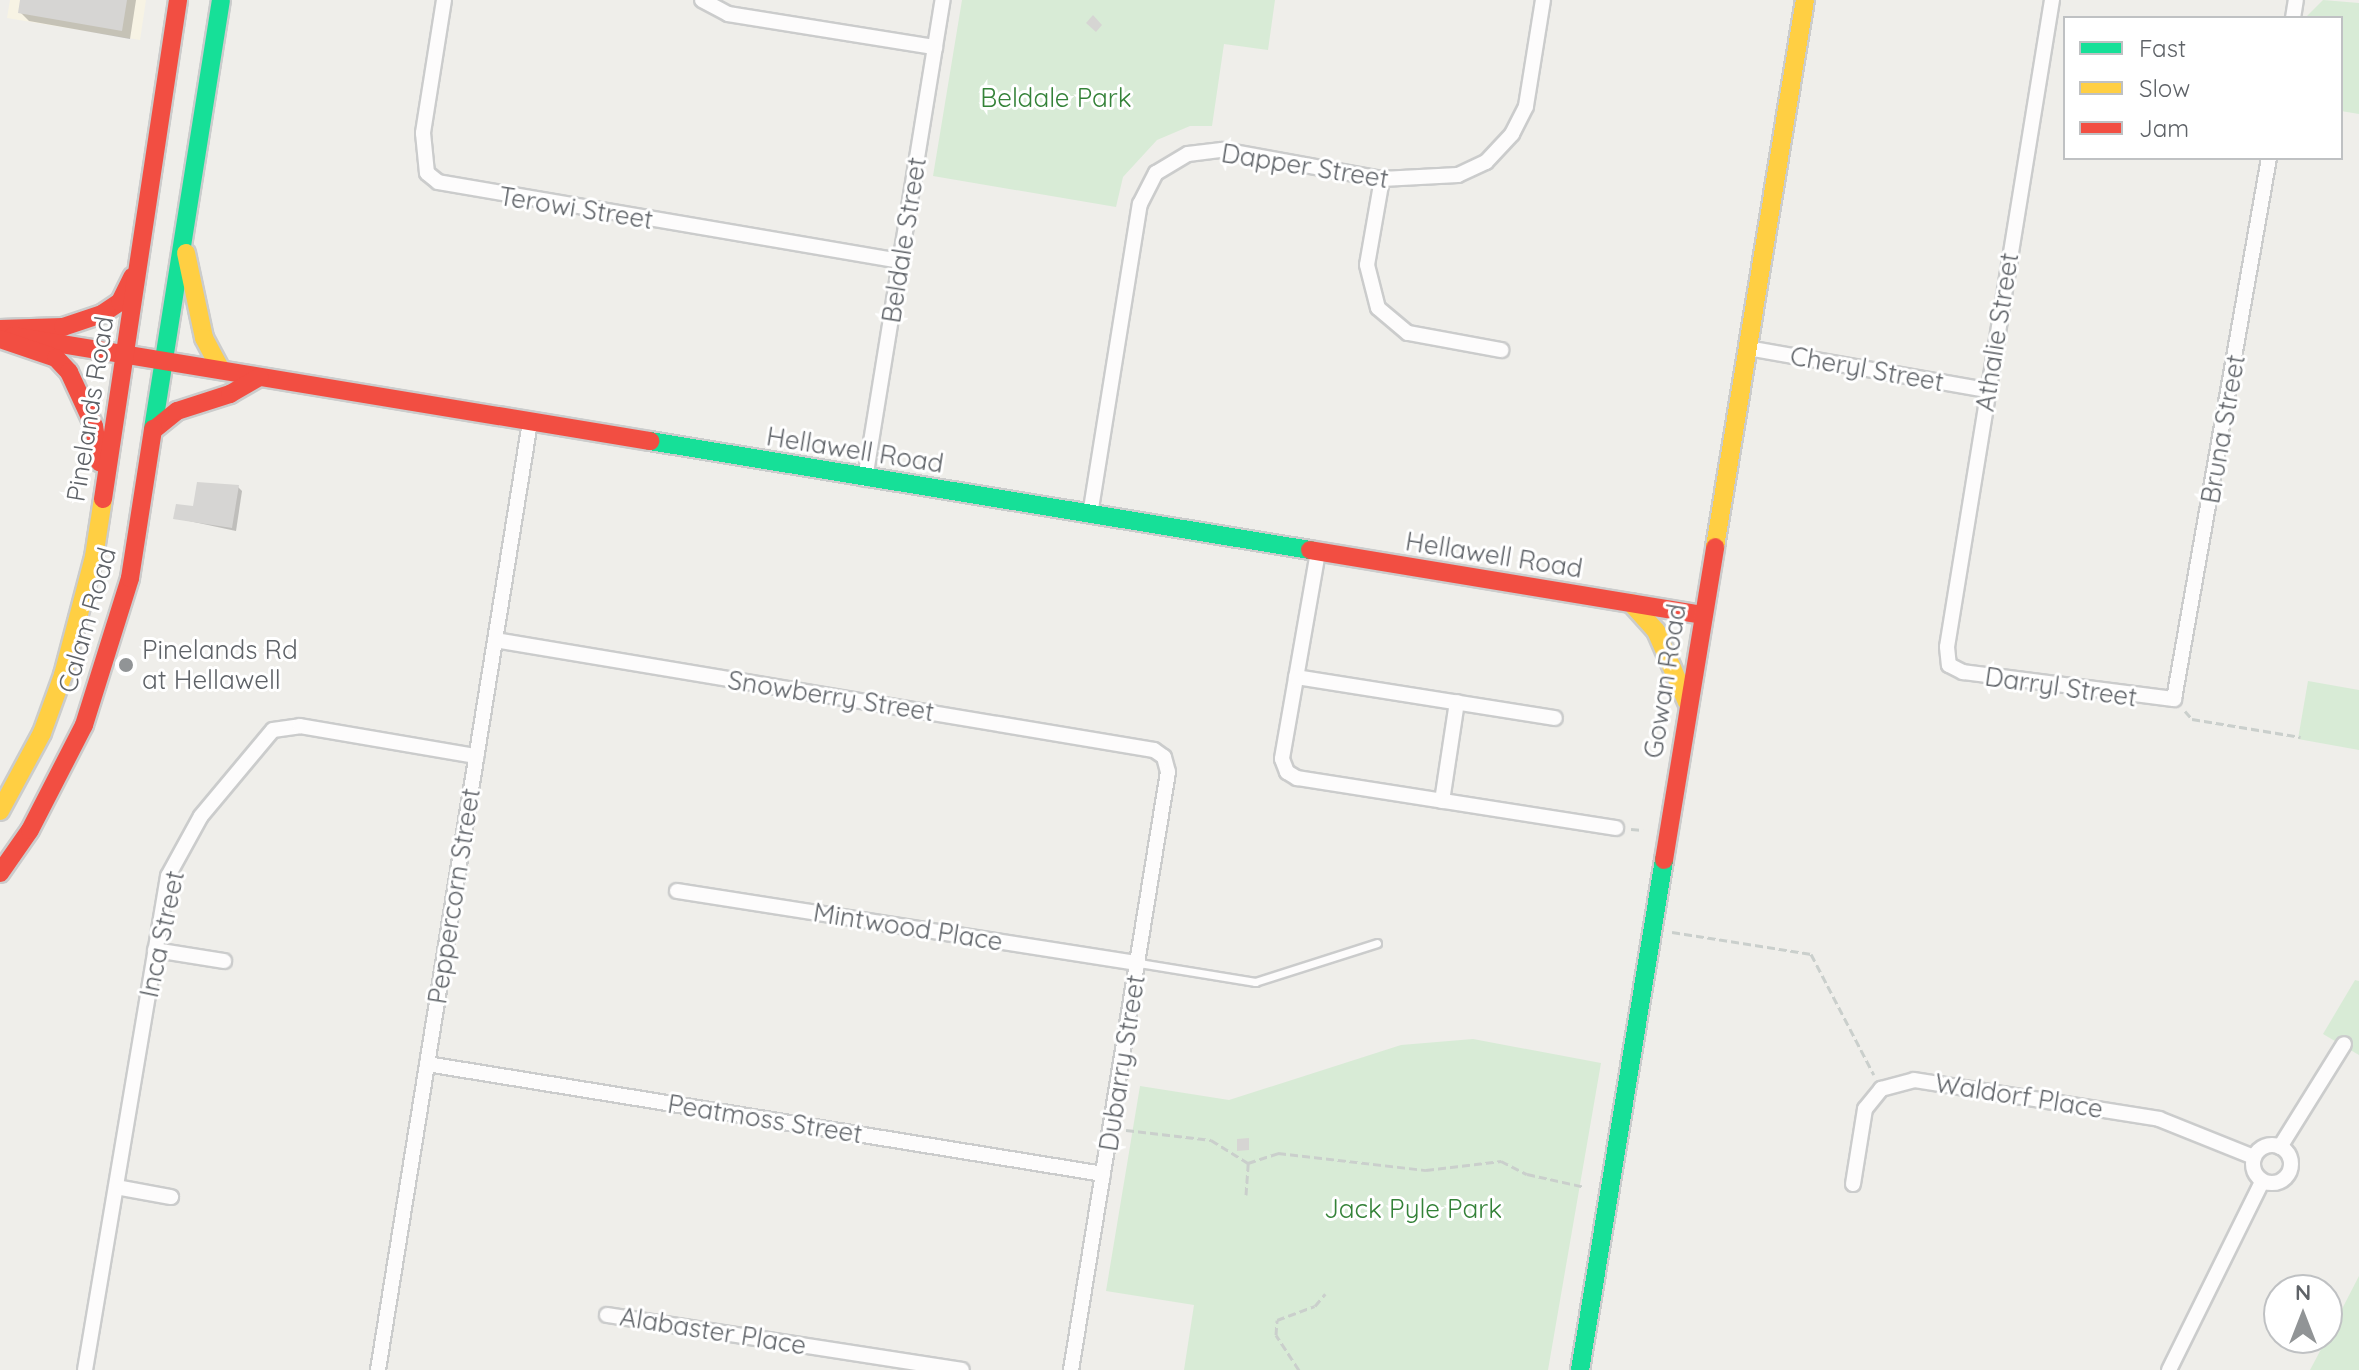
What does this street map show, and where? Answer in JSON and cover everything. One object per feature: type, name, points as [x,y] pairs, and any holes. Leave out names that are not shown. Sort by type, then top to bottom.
[{"type":"main road","name":"Pinelands Road","points":[[0,811],[42,733],[63,675],[94,557],[178,0]]},
{"type":"main road","points":[[164,361],[221,0]]},
{"type":"main road","name":"Gowan Road","points":[[1580,1370],[1701,615],[1805,0]]},
{"type":"main road","points":[[183,235],[200,323],[221,370]]},
{"type":"main road","points":[[0,334],[63,327],[102,314],[120,302],[138,263]]},
{"type":"main road","points":[[0,334],[56,358],[78,385],[94,426],[102,497]]},
{"type":"main road","name":"Hellawell Road","points":[[0,334],[1701,615]]},
{"type":"main road","name":"Calam Road","points":[[0,873],[30,830],[84,725],[130,578],[156,428],[164,361]]},
{"type":"main road","points":[[156,428],[177,411],[230,394],[259,377]]},
{"type":"main road","points":[[1631,603],[1656,631],[1688,703]]},
{"type":"street","name":"Terowi Street","points":[[444,0],[423,133],[427,173],[438,182],[901,261]]},
{"type":"street","points":[[702,0],[728,14],[935,47]]},
{"type":"street","name":"Beldale Street","points":[[865,479],[943,0]]},
{"type":"street","name":"Dapper Street","points":[[1090,515],[1140,204],[1156,173],[1188,154],[1222,150],[1382,179],[1458,175],[1486,162],[1512,134],[1526,106],[1543,0]]},
{"type":"street","name":"Athalie Street","points":[[1949,665],[1947,647],[2052,0]]},
{"type":"street","name":"Bruna Street","points":[[2174,699],[2269,160]]},
{"type":"street","points":[[1382,179],[1367,265],[1378,308],[1408,333],[1501,350]]},
{"type":"street","name":"Cheryl Street","points":[[1748,348],[1987,390]]},
{"type":"street","name":"Peppercorn Street","points":[[378,1370],[530,422]]},
{"type":"street","points":[[1318,552],[1282,759],[1287,772],[1297,778],[1616,828]]},
{"type":"street","name":"Snowberry Street","points":[[495,640],[1154,750],[1164,757]]},
{"type":"street","name":"Darryl Street","points":[[1949,665],[1978,675],[2174,699]]},
{"type":"street","points":[[1296,677],[1555,718]]},
{"type":"street","points":[[1442,801],[1457,702]]},
{"type":"street","name":"Inca Street","points":[[85,1370],[168,876],[201,816],[273,730],[300,726],[476,756]]},
{"type":"street","name":"Dubarry Street","points":[[1071,1370],[1168,772],[1164,757]]},
{"type":"street","name":"Mintwood Place","points":[[677,891],[1138,963]]},
{"type":"street","points":[[155,950],[224,961]]},
{"type":"street","points":[[2280,1147],[2344,1044]]},
{"type":"street","name":"Peatmoss Street","points":[[427,1064],[1103,1174]]},
{"type":"street","name":"Waldorf Place","points":[[1881,1089],[1914,1080],[2117,1111],[2159,1119],[2254,1157]]},
{"type":"street","points":[[1853,1184],[1865,1109],[1881,1089]]},
{"type":"street","points":[[2265,1146],[2280,1147],[2290,1158],[2289,1173],[2278,1183],[2262,1182],[2253,1171],[2254,1157],[2265,1146]]},
{"type":"street","points":[[2169,1370],[2262,1182]]},
{"type":"street","points":[[116,1187],[171,1197]]},
{"type":"street","name":"Alabaster Place","points":[[607,1315],[962,1370]]},
{"type":"lane","points":[[1138,963],[1255,982],[1377,943]]},
{"type":"path","points":[[2174,699],[2192,719],[2301,737]]},
{"type":"path","points":[[1652,929],[1811,954],[1881,1089]]},
{"type":"path","points":[[1111,1129],[1211,1140],[1230,1156],[1248,1163],[1278,1153],[1426,1170],[1501,1161],[1527,1174],[1585,1187]]},
{"type":"path","points":[[1246,1195],[1248,1163]]},
{"type":"path","points":[[1299,1370],[1276,1335],[1277,1320],[1315,1306],[1325,1294]]},
{"type":"shaded area","points":[[10,0],[146,0],[140,40],[7,18]]},
{"type":"green space","name":"Beldale Park","points":[[962,0],[1275,0],[1268,50],[1224,44],[1212,126],[1190,126],[1157,140],[1123,177],[1116,207],[933,176]]},
{"type":"green space","points":[[2323,0],[2359,3],[2359,114],[2343,111],[2343,16],[2307,16]]},
{"type":"green space","points":[[2308,681],[2359,690],[2359,750],[2298,739]]},
{"type":"green space","points":[[2355,980],[2359,981],[2359,1055],[2323,1034]]},
{"type":"green space","name":"Jack Pyle Park","points":[[1473,1039],[1601,1063],[1548,1370],[1184,1370],[1194,1305],[1106,1291],[1140,1086],[1229,1100],[1401,1045]]},
{"type":"green space","points":[[2359,1276],[2359,1370],[2310,1370],[2318,1354],[2343,1354],[2343,1307]]},
{"type":"building","points":[[20,0],[127,0],[122,31],[18,13]]},
{"type":"building","points":[[1093,15],[1102,25],[1096,32],[1086,23]]},
{"type":"building","points":[[197,482],[239,485],[232,528],[173,519],[176,504],[193,506]]},
{"type":"building","points":[[1249,1138],[1249,1150],[1237,1151],[1237,1139]]},
{"type":"traffic: fast","points":[[153,429],[221,0]]},
{"type":"traffic: fast","points":[[650,441],[1310,550]]},
{"type":"traffic: fast","points":[[1580,1370],[1664,860]]},
{"type":"traffic: slow","points":[[1715,547],[1805,0]]},
{"type":"traffic: slow","points":[[186,253],[204,338],[221,370]]},
{"type":"traffic: slow","points":[[0,811],[42,733],[63,675],[94,557],[103,499]]},
{"type":"traffic: slow","points":[[1631,603],[1656,631],[1687,702]]},
{"type":"traffic: jam","points":[[103,499],[178,0]]},
{"type":"traffic: jam","points":[[0,329],[63,327],[102,314],[120,302],[132,277]]},
{"type":"traffic: jam","points":[[13,336],[650,441]]},
{"type":"traffic: jam","points":[[0,339],[56,358],[69,372],[94,426],[100,463]]},
{"type":"traffic: jam","points":[[156,428],[177,411],[230,394],[259,377]]},
{"type":"traffic: jam","points":[[0,873],[30,830],[84,725],[130,578],[153,429]]},
{"type":"traffic: jam","points":[[1664,860],[1715,547]]},
{"type":"traffic: jam","points":[[1310,550],[1701,615]]},
{"type":"place","name":"Pinelands Rd at Hellawell","points":[[126,665]]}]
